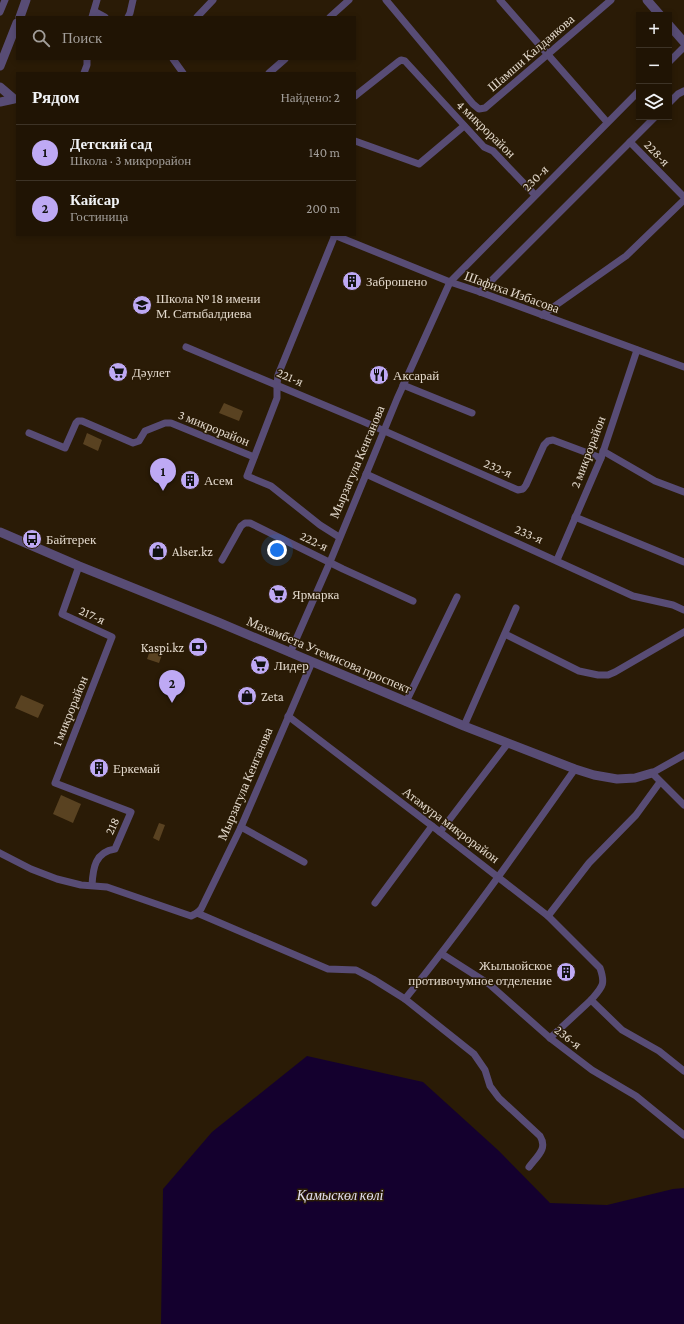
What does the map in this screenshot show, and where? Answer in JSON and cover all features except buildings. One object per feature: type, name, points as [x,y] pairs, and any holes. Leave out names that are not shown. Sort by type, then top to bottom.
[{"type":"street","points":[[0,12],[5,0]]},
{"type":"street","points":[[20,16],[26,0]]},
{"type":"street","points":[[93,14],[97,0]]},
{"type":"street","points":[[128,16],[132,0]]},
{"type":"street","points":[[198,16],[213,0]]},
{"type":"street","points":[[331,16],[349,0]]},
{"type":"street","name":"Шамши Калдаякова","points":[[386,0],[473,104],[479,109],[485,108],[611,0]]},
{"type":"street","points":[[500,0],[607,122]]},
{"type":"street","points":[[647,0],[657,12]]},
{"type":"street","points":[[0,66],[16,26]]},
{"type":"street","points":[[672,28],[684,42]]},
{"type":"street","points":[[672,59],[684,47]]},
{"type":"street","points":[[84,72],[87,60]]},
{"type":"street","points":[[174,60],[182,72]]},
{"type":"street","points":[[270,72],[284,60]]},
{"type":"street","name":"4 микрорайон","points":[[356,95],[398,62],[401,60],[405,61],[484,147],[493,151],[535,195]]},
{"type":"street","points":[[0,87],[16,100]]},
{"type":"street","points":[[672,100],[684,91]]},
{"type":"street","points":[[0,94],[16,100]]},
{"type":"street","name":"230-я","points":[[450,282],[636,94]]},
{"type":"street","points":[[0,102],[16,100]]},
{"type":"street","points":[[480,292],[652,120]]},
{"type":"street","points":[[356,141],[419,164],[464,126]]},
{"type":"street","name":"228-я","points":[[630,142],[684,199]]},
{"type":"street","points":[[542,315],[626,256],[684,199]]},
{"type":"street","points":[[335,236],[278,375],[277,398],[248,476],[271,486],[320,525],[339,537]]},
{"type":"street","name":"Шафиха Избасова","points":[[337,236],[450,282],[684,367]]},
{"type":"street","name":"Мырзагула Кенганова","points":[[290,653],[330,562],[339,537],[403,385],[450,282]]},
{"type":"street","name":"221-я","points":[[186,347],[384,430]]},
{"type":"street","name":"2 микрорайон","points":[[557,560],[602,455],[637,350]]},
{"type":"street","points":[[403,385],[472,413]]},
{"type":"street","name":"3 микрорайон","points":[[30,433],[65,448],[78,421],[82,421],[133,443],[139,441],[145,431],[165,423],[171,423],[254,457]]},
{"type":"street","name":"232-я","points":[[384,430],[518,490],[523,489],[526,485],[544,445],[548,441],[552,440],[602,455],[655,481],[684,492]]},
{"type":"street","name":"233-я","points":[[366,474],[633,596],[673,605],[684,610]]},
{"type":"street","points":[[575,518],[684,562]]},
{"type":"street","name":"222-я","points":[[222,560],[241,526],[245,523],[250,524],[413,601]]},
{"type":"street","name":"Махамбета Утемисова проспект","points":[[0,532],[464,726],[575,769],[594,775],[618,779],[635,778],[652,773]]},
{"type":"street","name":"217-я","points":[[79,566],[62,614],[112,637]]},
{"type":"street","points":[[406,702],[457,597]]},
{"type":"street","points":[[464,726],[516,608]]},
{"type":"street","points":[[505,634],[579,671],[598,675],[608,675],[684,632]]},
{"type":"street","name":"1 микрорайон","points":[[112,637],[55,783],[131,812]]},
{"type":"street","name":"Мырзагула Кенганова","points":[[197,914],[201,909],[241,827],[312,662]]},
{"type":"street","name":"Атамура микрорайон","points":[[288,716],[548,916],[600,968],[604,978],[602,988],[550,1038]]},
{"type":"street","points":[[440,832],[508,743]]},
{"type":"street","points":[[684,755],[652,773],[684,805]]},
{"type":"street","points":[[405,999],[442,954],[499,877],[575,769]]},
{"type":"street","points":[[548,916],[589,863],[636,815],[660,782]]},
{"type":"street","name":"218","points":[[92,885],[93,872],[99,857],[104,852],[115,849],[131,812]]},
{"type":"street","points":[[375,903],[432,826]]},
{"type":"street","points":[[241,827],[304,862]]},
{"type":"street","points":[[0,853],[31,870],[57,879],[81,885],[107,887],[191,916],[197,914],[328,969],[356,970],[373,978],[405,999],[474,1054],[485,1070],[490,1086],[499,1098],[540,1136],[544,1142],[543,1148],[529,1167]]},
{"type":"street","name":"236-я","points":[[442,954],[489,984],[550,1038],[592,1070],[636,1096],[684,1134]]},
{"type":"street","points":[[591,1000],[622,1030],[659,1051],[684,1071]]},
{"type":"shaded area","points":[[224,403],[243,411],[239,421],[219,413]]},
{"type":"shaded area","points":[[87,433],[102,440],[98,451],[83,444]]},
{"type":"shaded area","points":[[151,648],[163,652],[159,663],[147,659]]},
{"type":"shaded area","points":[[21,695],[44,705],[38,718],[15,708]]},
{"type":"shaded area","points":[[61,795],[81,804],[73,823],[53,814]]},
{"type":"shaded area","points":[[159,823],[165,825],[159,841],[153,838]]},
{"type":"water","name":"Қамыскөл көлі","points":[[307,1056],[423,1082],[499,1151],[550,1203],[607,1205],[673,1189],[684,1188],[684,1324],[161,1324],[163,1189],[212,1132]]},
{"type":"place","name":"Заброшено","points":[[352,281]]},
{"type":"place","name":"Школа № 18 имени М. Сатыбалдиева","points":[[142,305]]},
{"type":"place","name":"Дәулет","points":[[118,372]]},
{"type":"place","name":"Аксарай","points":[[379,375]]},
{"type":"place","name":"Асем","points":[[190,480]]},
{"type":"place","name":"Детский сад","points":[[163,491]]},
{"type":"place","name":"Байтерек","points":[[32,539]]},
{"type":"place","name":"Alser.kz","points":[[158,551]]},
{"type":"place","name":"Ярмарка","points":[[278,594]]},
{"type":"place","name":"Kaspi.kz","points":[[198,647]]},
{"type":"place","name":"Лидер","points":[[260,665]]},
{"type":"place","name":"Zeta","points":[[247,696]]},
{"type":"place","name":"Кайсар","points":[[172,703]]},
{"type":"place","name":"Еркемай","points":[[99,768]]},
{"type":"place","name":"Жылыойское противочумное отделение","points":[[566,972]]}]
